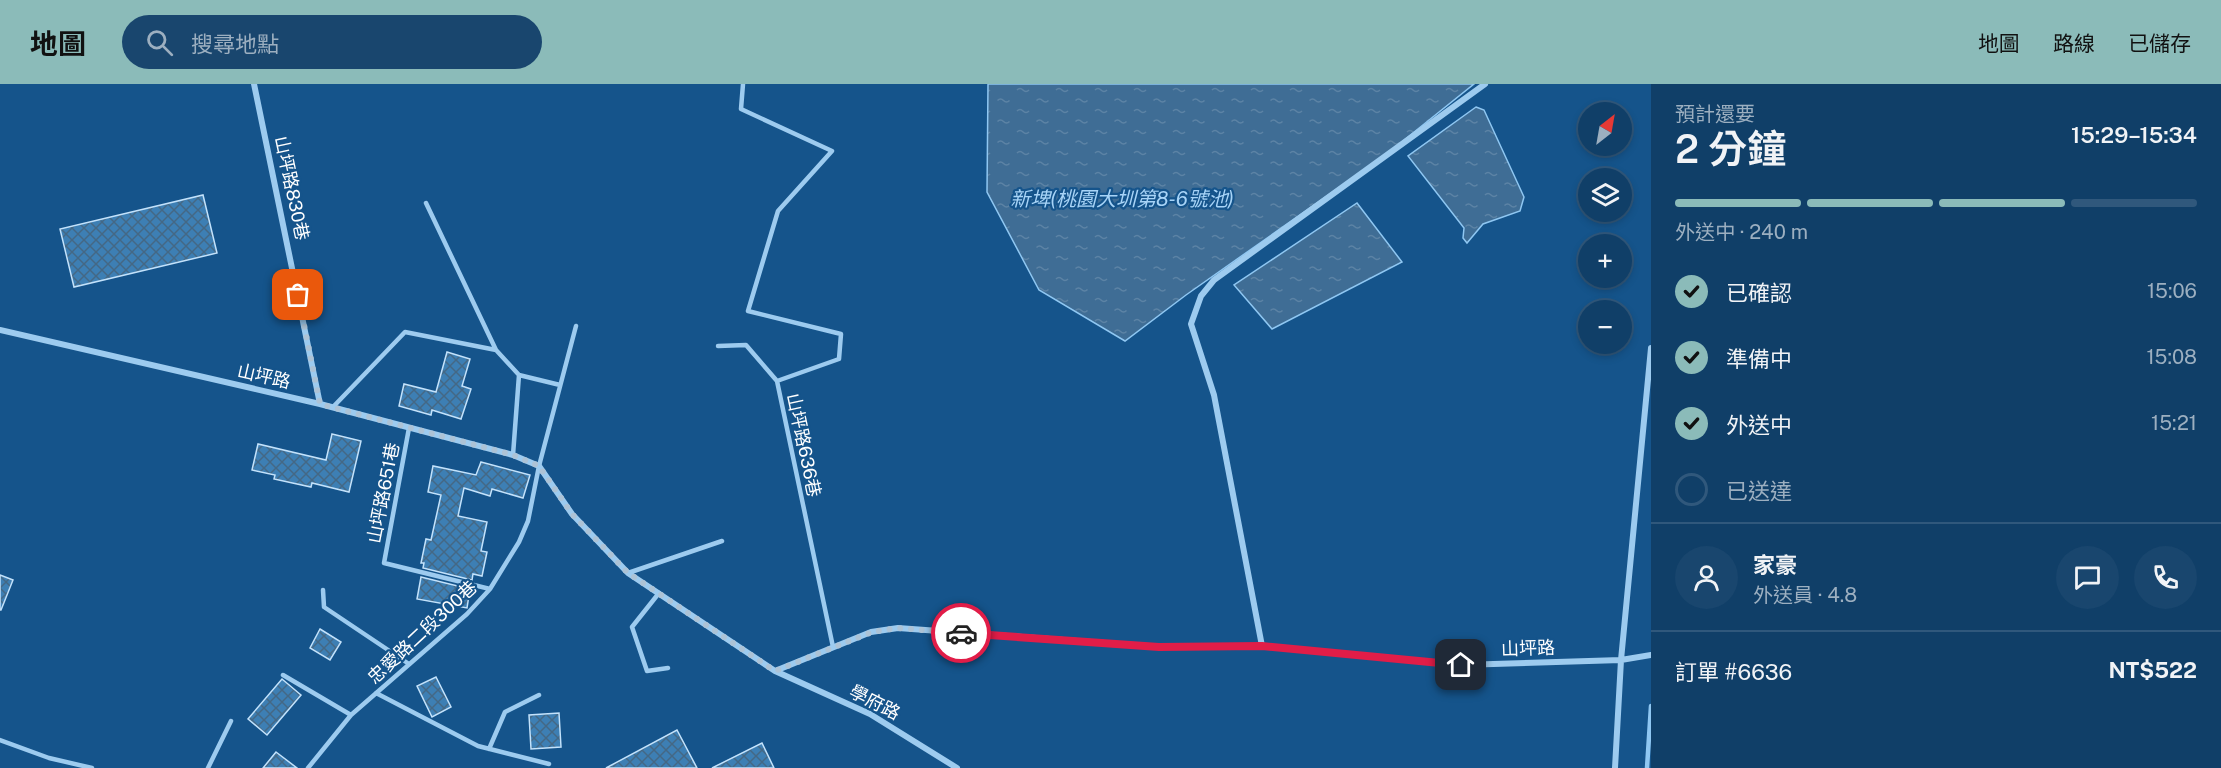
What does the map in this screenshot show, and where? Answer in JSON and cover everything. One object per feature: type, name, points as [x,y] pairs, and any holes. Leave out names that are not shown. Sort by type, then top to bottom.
[{"type":"street","name":"山坪路830巷","points":[[254,84],[320,404]]},
{"type":"street","points":[[1262,646],[1214,395],[1191,324],[1201,296],[1214,280],[1485,84]]},
{"type":"street","name":"山坪路","points":[[0,330],[333,407],[513,455],[539,466]]},
{"type":"street","points":[[1615,768],[1622,660],[1651,348]]},
{"type":"street","points":[[539,466],[572,514],[628,573],[775,671]]},
{"type":"street","name":"山坪路","points":[[775,671],[872,632],[898,628],[1159,647],[1262,646],[1461,665],[1622,660],[1650,655]]},
{"type":"street","name":"學府路","points":[[775,671],[870,714],[957,768]]},
{"type":"lane","name":"山坪路636巷","points":[[743,84],[741,109],[832,150],[778,211],[748,311],[841,334],[839,359],[777,381],[833,647]]},
{"type":"lane","points":[[426,203],[496,350],[519,375],[560,385]]},
{"type":"lane","name":"忠愛路二段300巷","points":[[308,768],[351,715],[467,614],[490,589],[519,542],[528,521],[539,466],[576,326]]},
{"type":"lane","points":[[333,407],[405,332],[496,350]]},
{"type":"lane","points":[[718,346],[746,345],[777,381]]},
{"type":"lane","points":[[513,455],[519,375]]},
{"type":"lane","name":"山坪路651巷","points":[[409,428],[384,563],[490,589]]},
{"type":"lane","points":[[628,573],[722,541]]},
{"type":"lane","points":[[323,590],[324,607],[409,664]]},
{"type":"lane","points":[[658,593],[632,627],[647,671],[668,668]]},
{"type":"lane","points":[[283,675],[351,715]]},
{"type":"lane","points":[[376,693],[478,746],[549,764]]},
{"type":"lane","points":[[489,748],[505,712],[539,695]]},
{"type":"lane","points":[[208,768],[231,721]]},
{"type":"lane","points":[[0,740],[48,758],[92,768]]},
{"type":"water","name":"新埤(桃園大圳第8-6號池)","points":[[988,84],[1474,84],[1388,153],[1186,295],[1125,341],[1039,290],[987,192]]},
{"type":"water","points":[[1476,107],[1484,110],[1524,197],[1520,211],[1483,224],[1467,243],[1463,238],[1464,228],[1408,156]]},
{"type":"water","points":[[1357,203],[1402,262],[1272,329],[1234,285]]},
{"type":"building","points":[[203,195],[217,253],[74,287],[60,229]]},
{"type":"building","points":[[447,352],[470,359],[462,386],[471,389],[461,419],[432,410],[431,415],[399,406],[404,384],[436,392]]},
{"type":"building","points":[[332,434],[361,441],[349,492],[312,483],[311,487],[274,479],[275,475],[252,470],[258,444],[326,460]]},
{"type":"building","points":[[481,462],[530,475],[523,498],[492,489],[490,496],[464,488],[458,516],[487,522],[481,551],[487,552],[482,576],[473,574],[472,580],[423,568],[424,563],[421,563],[426,539],[431,540],[441,495],[428,492],[433,466],[476,475]]},
{"type":"building","points":[[0,575],[13,580],[1,610],[0,610]]},
{"type":"building","points":[[421,577],[470,589],[467,608],[417,599]]},
{"type":"building","points":[[320,629],[341,642],[330,660],[310,648]]},
{"type":"building","points":[[436,677],[451,707],[432,717],[417,686]]},
{"type":"building","points":[[282,679],[301,695],[267,735],[248,719]]},
{"type":"building","points":[[559,713],[561,747],[531,749],[529,715]]},
{"type":"building","points":[[677,730],[697,768],[606,768]]},
{"type":"building","points":[[762,743],[774,768],[712,768]]},
{"type":"building","points":[[276,752],[297,768],[263,768]]},
{"type":"waterway","points":[[1647,768],[1651,706]]},
{"type":"way so far","points":[[298,295],[320,404],[513,455],[539,466],[572,514],[628,573],[775,671],[872,632],[898,628],[961,633]]},
{"type":"route","points":[[961,633],[1159,647],[1262,646],[1461,665]]}]
